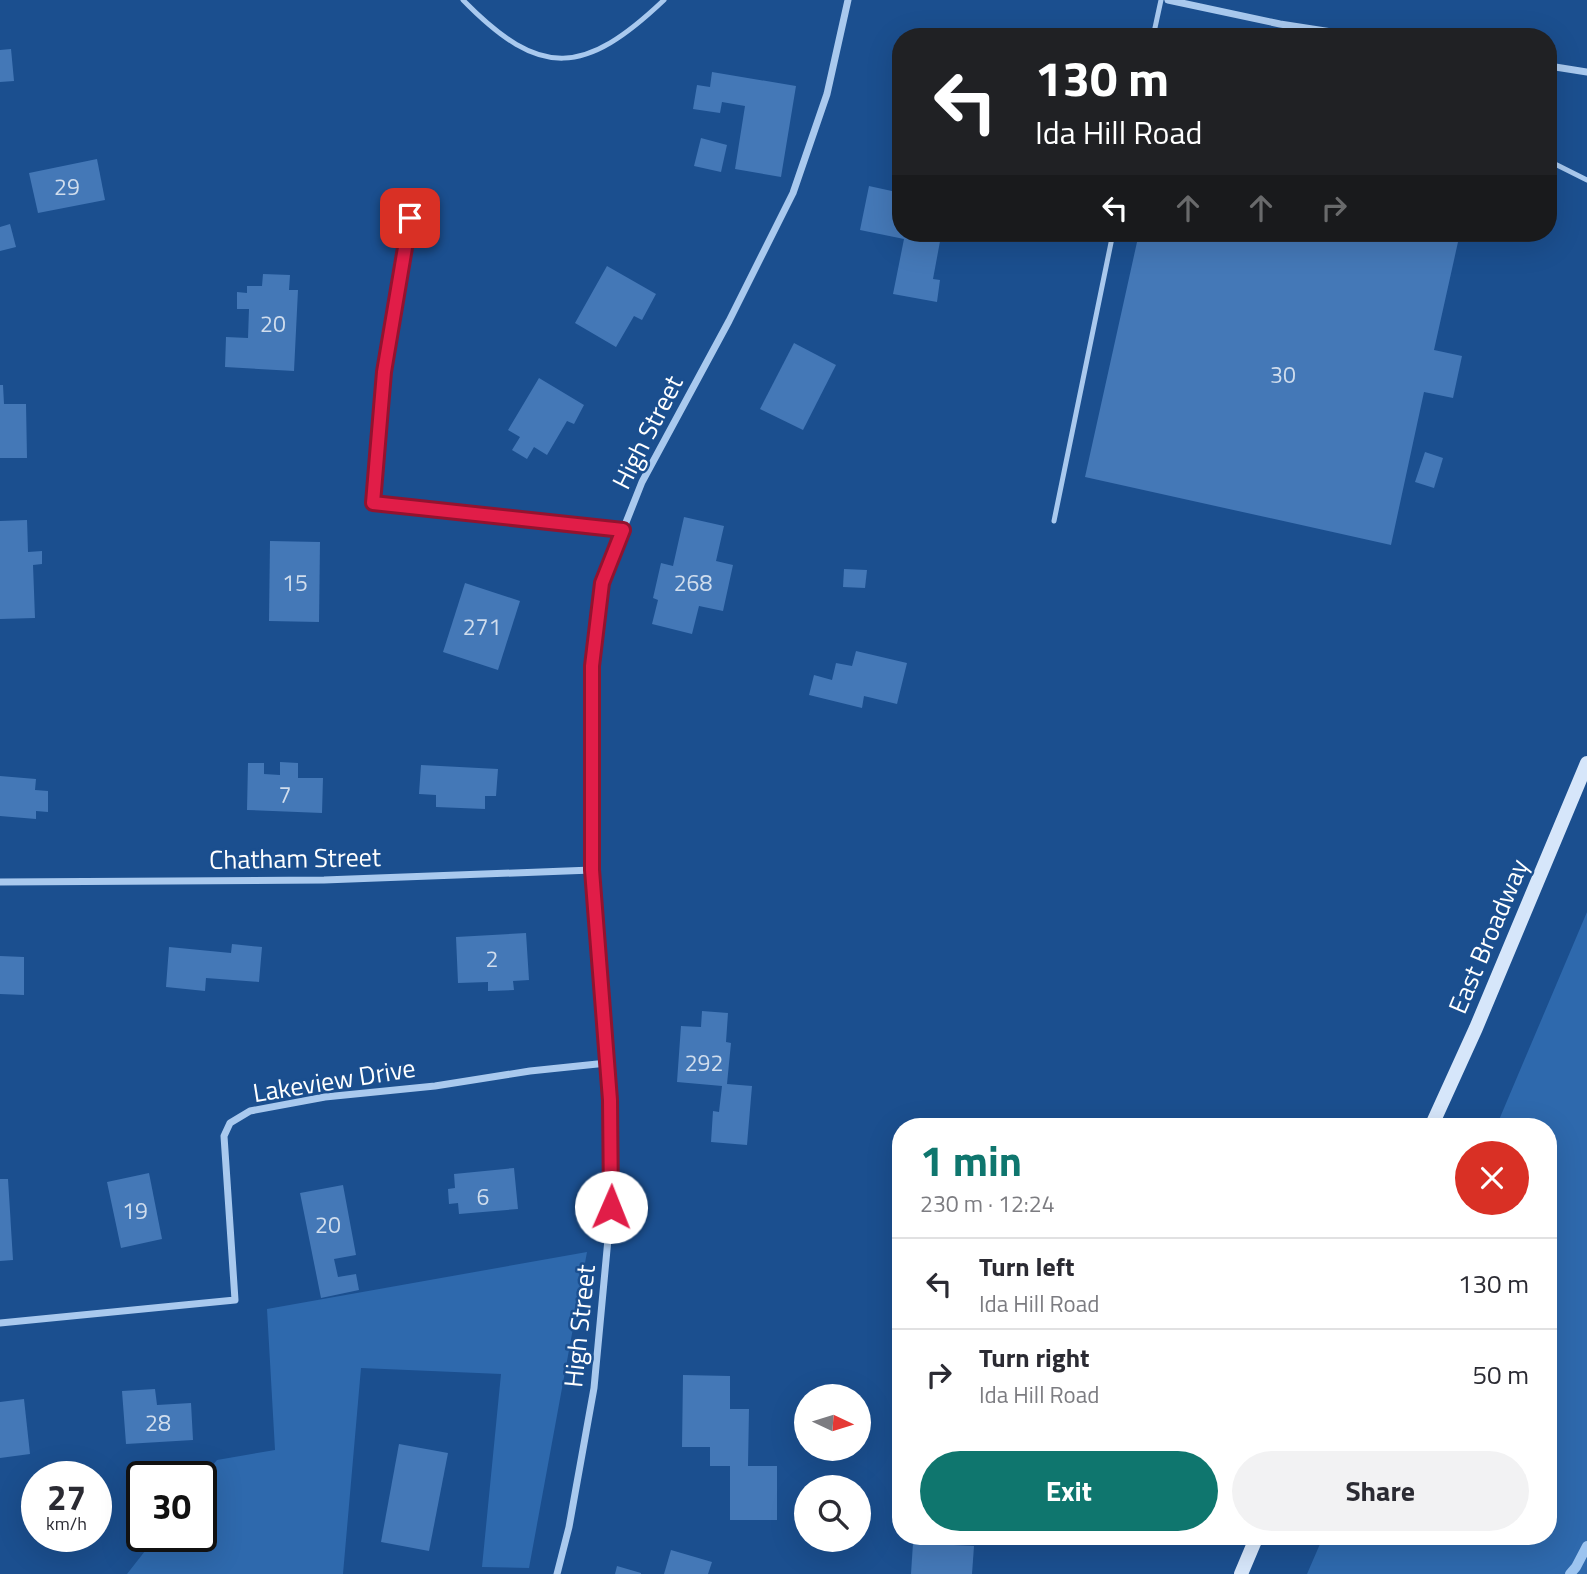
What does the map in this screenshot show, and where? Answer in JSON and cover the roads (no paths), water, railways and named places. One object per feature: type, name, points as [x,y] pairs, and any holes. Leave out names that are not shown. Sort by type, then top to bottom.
[{"type":"main road","name":"East Broadway","points":[[1436,1118],[1587,763]]},
{"type":"main road","points":[[1241,1574],[1253,1545]]},
{"type":"street","name":"High Street","points":[[557,1574],[588,1430],[604,1304],[611,1207],[612,1158],[607,1063],[592,870],[592,666],[602,583],[642,482],[729,321],[793,193],[827,93],[848,0]]},
{"type":"street","points":[[1168,0],[1306,28]]},
{"type":"street","points":[[1557,67],[1587,72]]},
{"type":"street","points":[[410,218],[384,372],[373,503],[623,530]]},
{"type":"street","name":"Chatham Street","points":[[0,882],[324,880],[592,870]]},
{"type":"street","name":"Lakeview Drive","points":[[0,1323],[235,1300],[224,1136],[230,1123],[250,1111],[325,1097],[435,1086],[530,1071],[607,1063]]},
{"type":"lane","points":[[463,0],[509,40],[531,52],[553,58],[574,57],[598,51],[621,37],[664,0]]},
{"type":"lane","points":[[1155,28],[1161,0]]},
{"type":"lane","points":[[1557,165],[1587,180]]},
{"type":"lane","points":[[1055,521],[1111,242]]},
{"type":"waterway","points":[[1570,1574],[1587,1546]]}]
